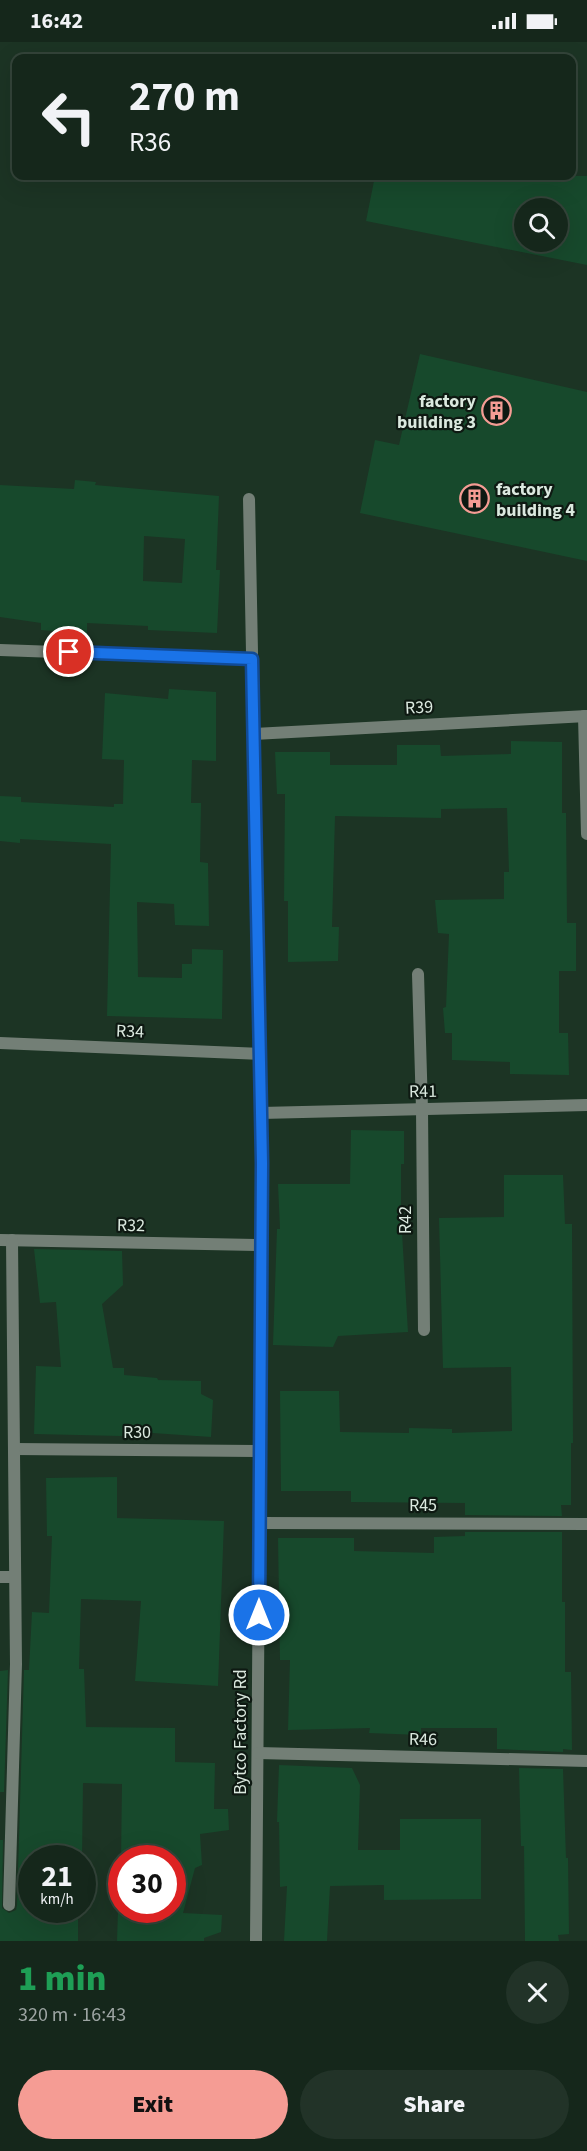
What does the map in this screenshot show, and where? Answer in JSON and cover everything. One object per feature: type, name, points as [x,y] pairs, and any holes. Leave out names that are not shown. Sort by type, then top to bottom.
[{"type":"street","name":"Bytco Factory Rd","points":[[249,499],[261,1113],[256,1941]]},
{"type":"street","points":[[0,650],[252,659]]},
{"type":"street","points":[[585,716],[587,834]]},
{"type":"street","name":"R39","points":[[253,734],[585,716]]},
{"type":"street","name":"R42","points":[[418,974],[424,1330]]},
{"type":"street","name":"R34","points":[[0,1043],[260,1054]]},
{"type":"street","name":"R41","points":[[261,1113],[587,1105]]},
{"type":"street","points":[[6,1240],[13,1344],[16,1664],[9,1905]]},
{"type":"street","name":"R32","points":[[6,1240],[261,1245]]},
{"type":"street","points":[[0,1344],[13,1344]]},
{"type":"street","name":"R30","points":[[14,1449],[260,1451]]},
{"type":"street","name":"R45","points":[[259,1523],[587,1524]]},
{"type":"street","points":[[0,1577],[15,1577]]},
{"type":"street","name":"R46","points":[[258,1753],[587,1761]]},
{"type":"building","points":[[576,176],[587,176],[587,265],[522,252],[568,252],[568,198],[514,198],[514,250],[366,221],[374,180],[576,180]]},
{"type":"building","points":[[420,354],[587,392],[587,561],[360,513],[375,440],[399,445]]},
{"type":"building","points":[[75,480],[96,482],[95,485],[219,496],[216,570],[220,570],[217,633],[148,630],[148,626],[87,623],[87,634],[41,630],[41,623],[0,617],[0,485],[74,489]],"holes":[[[144,536],[185,539],[182,583],[143,581]]]},
{"type":"building","points":[[169,689],[216,692],[216,761],[192,760],[191,803],[201,803],[200,862],[208,863],[209,926],[175,925],[174,904],[137,902],[138,977],[182,978],[182,964],[192,964],[192,949],[223,950],[222,1019],[107,1016],[111,844],[20,839],[20,843],[0,841],[0,796],[21,797],[21,802],[114,807],[114,804],[123,804],[124,760],[102,759],[105,693],[168,699]]},
{"type":"building","points":[[511,741],[562,742],[562,813],[566,813],[567,923],[576,923],[576,971],[559,971],[559,1033],[568,1033],[569,1075],[510,1074],[510,1062],[452,1060],[452,1033],[445,1033],[443,1008],[446,1007],[449,934],[438,933],[435,900],[504,899],[504,872],[509,872],[507,808],[441,809],[441,818],[335,816],[332,927],[339,927],[338,961],[288,962],[288,901],[284,901],[285,794],[277,794],[275,752],[330,752],[330,765],[397,765],[397,745],[440,745],[441,756],[511,754]]},
{"type":"building","points":[[351,1130],[404,1131],[404,1164],[401,1164],[401,1216],[408,1332],[338,1336],[333,1347],[273,1345],[277,1229],[280,1229],[278,1184],[350,1184]]},
{"type":"building","points":[[504,1175],[563,1175],[565,1224],[572,1224],[571,1505],[561,1505],[562,1516],[465,1515],[465,1503],[351,1502],[351,1491],[281,1491],[280,1391],[339,1391],[340,1432],[409,1433],[409,1428],[452,1429],[452,1433],[512,1431],[511,1367],[443,1368],[439,1218],[504,1217]]},
{"type":"building","points":[[34,1249],[122,1251],[123,1285],[102,1304],[113,1368],[124,1368],[124,1375],[157,1378],[158,1380],[201,1381],[201,1394],[213,1400],[211,1437],[123,1431],[122,1436],[34,1434],[36,1366],[61,1367],[56,1302],[40,1303]]},
{"type":"building","points":[[117,1477],[117,1518],[224,1521],[218,1686],[135,1681],[141,1601],[81,1599],[79,1669],[84,1669],[86,1727],[175,1728],[175,1762],[215,1763],[214,1809],[228,1809],[229,1830],[200,1834],[202,1865],[195,1868],[186,1902],[186,1845],[121,1845],[122,1784],[83,1783],[82,1845],[19,1845],[24,1670],[29,1670],[32,1612],[49,1613],[52,1536],[47,1536],[46,1478]]},
{"type":"building","points":[[465,1532],[562,1532],[565,1672],[571,1672],[572,1750],[563,1749],[563,1752],[497,1749],[497,1728],[421,1728],[421,1735],[369,1733],[370,1728],[288,1730],[290,1660],[280,1660],[278,1538],[354,1538],[354,1551],[434,1553],[434,1537],[465,1536]]},
{"type":"building","points":[[8,1670],[4,1792],[0,1792],[0,1671]]},
{"type":"building","points":[[279,1765],[352,1768],[360,1785],[358,1850],[400,1850],[400,1819],[481,1819],[481,1899],[384,1900],[384,1885],[330,1886],[327,1941],[284,1941],[287,1886],[280,1887],[279,1822],[277,1822]]},
{"type":"building","points":[[519,1768],[563,1769],[569,1934],[558,1935],[559,1941],[525,1941],[524,1846],[521,1846]]},
{"type":"building","points":[[0,1840],[3,1840],[2,1908],[9,1913],[16,1910],[18,1871],[18,1923],[78,1923],[78,1941],[0,1941]]},
{"type":"building","points":[[186,1913],[222,1915],[221,1932],[204,1938],[204,1941],[117,1941],[118,1923],[186,1923]]},
{"type":"place","name":"factory building 3","points":[[497,411]]},
{"type":"place","name":"factory building 4","points":[[475,499]]},
{"type":"route","points":[[69,652],[252,659],[262,1163],[259,1615]]}]
